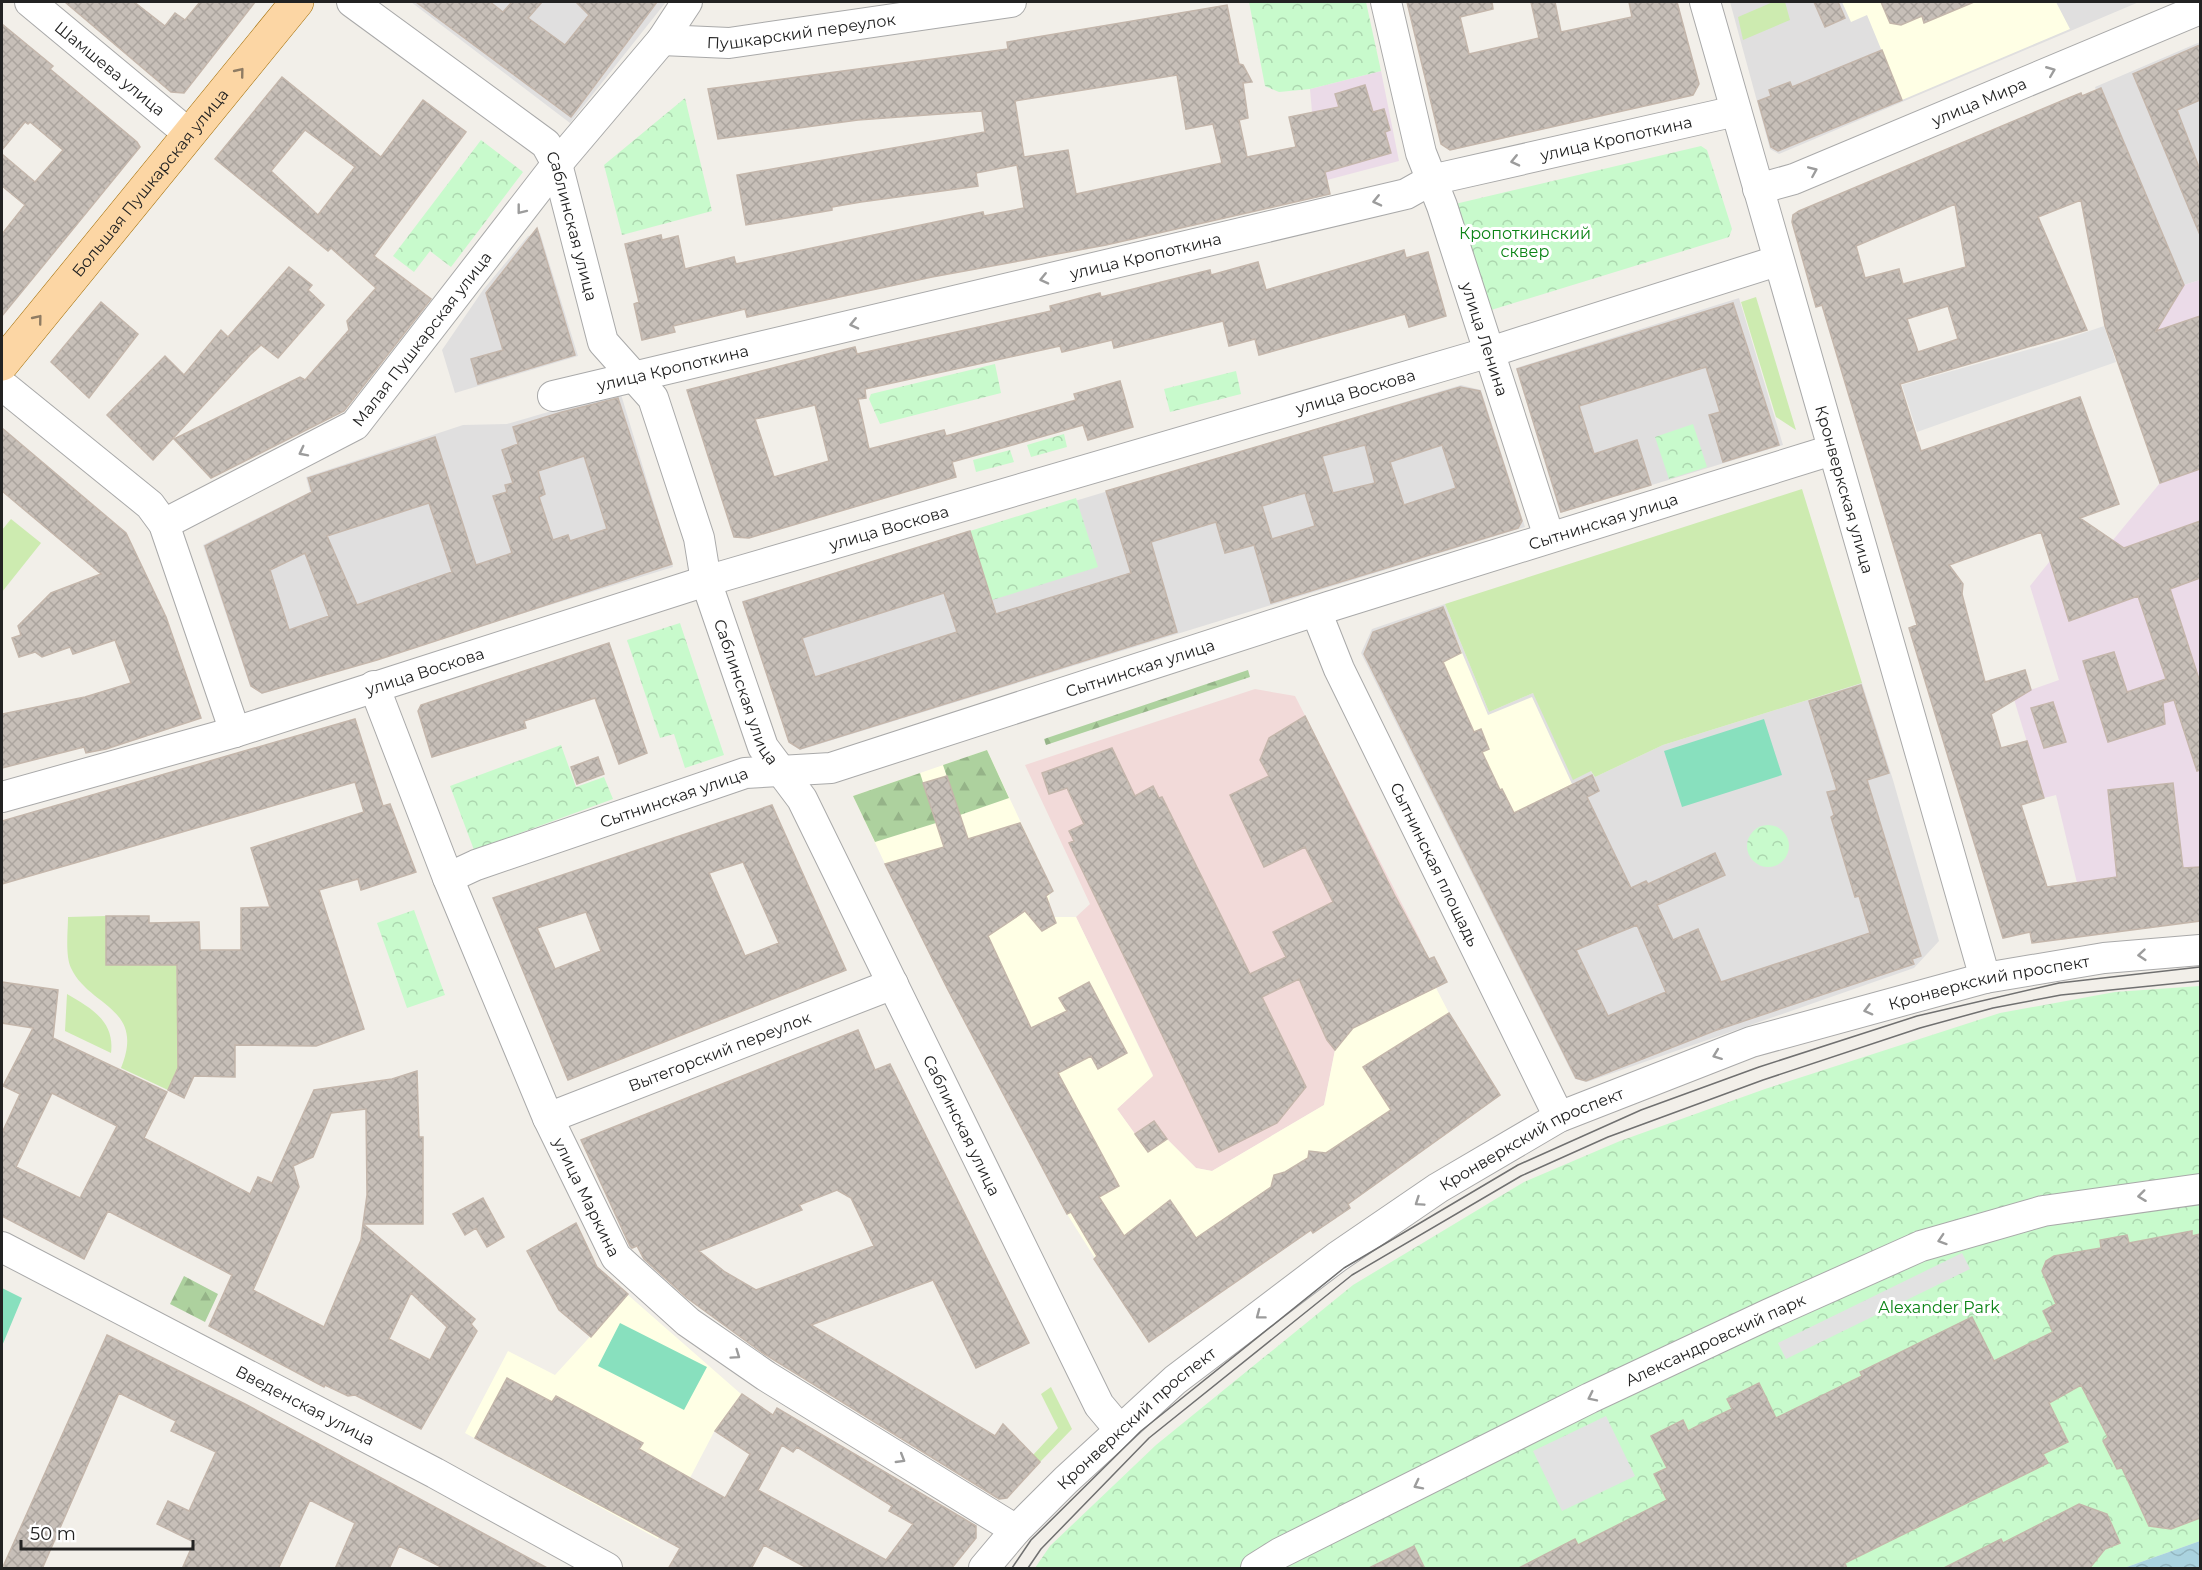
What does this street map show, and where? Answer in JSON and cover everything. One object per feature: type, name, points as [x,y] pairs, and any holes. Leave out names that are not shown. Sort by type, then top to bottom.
[{"type":"main road","name":"Большая Пушкарская улица","points":[[2,364],[297,2]]},
{"type":"street","name":"Шамшева улица","points":[[30,2],[189,134]]},
{"type":"street","name":"Саблинская улица","points":[[352,2],[546,144],[557,164],[603,342],[653,398],[699,538],[706,581],[763,747],[802,799],[1099,1405],[1120,1430]]},
{"type":"street","name":"Малая Пушкарская улица","points":[[164,524],[355,425],[557,164],[662,40],[687,2]]},
{"type":"street","name":"Пушкарский переулок","points":[[662,40],[729,43],[1011,2]]},
{"type":"street","name":"улица Ленина","points":[[1386,2],[1421,153],[1490,352],[1549,537]]},
{"type":"street","name":"Кронверкская улица","points":[[1705,2],[1777,261],[1985,978]]},
{"type":"street","name":"улица Мира","points":[[1758,189],[1794,179],[2200,9]]},
{"type":"street","name":"улица Кропоткина","points":[[553,396],[632,375],[1406,194],[1431,180],[1736,111]]},
{"type":"street","name":"улица Воскова","points":[[2,797],[235,732],[706,581],[1490,352],[1777,261]]},
{"type":"street","points":[[2,385],[150,505],[164,524],[235,732]]},
{"type":"street","name":"Сытнинская улица","points":[[448,878],[476,865],[745,773],[831,768],[1316,611],[1832,450]]},
{"type":"street","name":"Сытнинская площадь","points":[[1316,611],[1339,669],[1559,1117]]},
{"type":"street","name":"улица Маркина","points":[[374,686],[448,878],[548,1118],[616,1257],[688,1322],[787,1390],[1016,1530]]},
{"type":"street","name":"Кронверкский проспект","points":[[984,1569],[1016,1530],[1175,1380],[1337,1257],[1438,1188],[1559,1117],[1751,1042],[1985,978],[2104,958],[2200,950]]},
{"type":"street","name":"Вытегорский переулок","points":[[548,1118],[893,984]]},
{"type":"street","name":"Александровский парк","points":[[1256,1569],[1280,1553],[1590,1398],[1921,1246],[2043,1211],[2200,1189]]},
{"type":"street","name":"Введенская улица","points":[[2,1247],[435,1473],[607,1569]]},
{"type":"shaded area","points":[[411,2],[666,2],[570,123]]},
{"type":"shaded area","points":[[1730,2],[2139,2],[1779,154],[1770,149]]},
{"type":"shaded area","points":[[1842,2],[2056,2],[2070,29],[1902,100],[1867,15],[1851,22]]},
{"type":"shaded area","points":[[2200,42],[2200,280],[2184,285],[2103,91],[2096,90],[2095,87]]},
{"type":"shaded area","points":[[1381,71],[1399,161],[1327,180],[1312,112],[1310,89]]},
{"type":"shaded area","points":[[540,233],[578,356],[455,393],[442,350],[483,290],[528,236]]},
{"type":"shaded area","points":[[2200,280],[2200,921],[2032,943],[2024,899],[2077,883],[2056,795],[2044,798],[2013,696],[2059,680],[2030,586],[2050,561],[2113,540],[2160,483],[2106,323],[2179,294],[2184,285]]},
{"type":"shaded area","points":[[1739,298],[1783,445],[1560,513],[1516,368]]},
{"type":"shaded area","points":[[2104,326],[2116,362],[1917,432],[1902,385],[2063,340]]},
{"type":"shaded area","points":[[1461,385],[1481,390],[1525,527],[800,750],[789,743],[742,601]]},
{"type":"shaded area","points":[[620,391],[673,567],[262,694],[250,686],[203,545],[310,492],[306,477],[463,425],[507,424]]},
{"type":"shaded area","points":[[1445,604],[1489,712],[1533,693],[1595,777],[1663,745],[1862,683],[1893,780],[1939,941],[1914,968],[1587,1082],[1575,1079],[1361,653],[1372,629]]},
{"type":"shaded area","points":[[1443,607],[1488,715],[1532,697],[1572,784],[1514,813],[1454,835],[1364,654],[1373,632]]},
{"type":"shaded area","points":[[1255,689],[1295,696],[1421,941],[1414,945],[1436,988],[1353,1028],[1335,1050],[1324,1105],[1212,1171],[1196,1168],[1167,1139],[1148,1152],[1117,1109],[1153,1075],[1076,917],[1090,904],[1025,765]]},
{"type":"shaded area","points":[[987,750],[1053,891],[1050,893],[1049,904],[1054,917],[1076,917],[1153,1076],[1117,1109],[1148,1152],[1167,1139],[1196,1168],[1212,1171],[1324,1105],[1335,1050],[1353,1028],[1436,988],[1500,1095],[1348,1204],[1350,1208],[1313,1233],[1310,1230],[1148,1342],[1067,1214],[885,864],[853,796]]},
{"type":"shaded area","points":[[1962,1253],[1970,1269],[1786,1359],[1778,1343]]},
{"type":"shaded area","points":[[628,1295],[741,1394],[715,1430],[658,1539],[465,1433],[508,1351],[555,1375]]},
{"type":"shaded area","points":[[1606,1416],[1635,1476],[1562,1511],[1533,1451]]},
{"type":"green space","points":[[1249,2],[1366,2],[1381,71],[1310,89],[1279,92],[1265,86]]},
{"type":"green space","points":[[1773,2],[1785,2],[1790,20],[1743,40],[1738,17]]},
{"type":"green space","points":[[685,98],[712,211],[622,235],[604,165]]},
{"type":"green space","points":[[481,140],[523,172],[451,267],[430,251],[414,272],[393,256]]},
{"type":"green space","name":"Кропоткинский сквер","points":[[1701,146],[1707,150],[1732,229],[1729,237],[1488,311],[1455,204]]},
{"type":"green space","points":[[1756,297],[1796,430],[1776,417],[1741,302]]},
{"type":"green space","points":[[995,364],[1001,393],[880,424],[869,399],[871,394]]},
{"type":"green space","points":[[1236,371],[1241,394],[1170,412],[1164,389]]},
{"type":"green space","points":[[1693,424],[1707,467],[1669,479],[1655,437]]},
{"type":"green space","points":[[1064,434],[1067,447],[1031,457],[1027,445]]},
{"type":"green space","points":[[1010,450],[1014,462],[976,472],[973,460]]},
{"type":"green space","points":[[1802,489],[1862,683],[1663,745],[1595,777],[1591,771],[1573,780],[1533,693],[1489,712],[1445,604]]},
{"type":"green space","points":[[1076,498],[1098,567],[992,600],[970,531]]},
{"type":"green space","points":[[11,519],[41,543],[2,592],[2,530]]},
{"type":"green space","points":[[680,623],[724,755],[685,768],[674,734],[660,738],[627,640]]},
{"type":"green space","points":[[1248,670],[1250,677],[1046,745],[1044,739]]},
{"type":"green space","points":[[1764,719],[1782,775],[1682,807],[1664,751]]},
{"type":"green space","points":[[561,745],[576,787],[604,777],[613,799],[474,850],[450,786]]},
{"type":"green space","points":[[987,750],[1009,798],[960,815],[943,765]]},
{"type":"green space","points":[[920,773],[936,823],[875,842],[853,796]]},
{"type":"green space","points":[[1768,825],[1783,831],[1789,846],[1783,861],[1768,867],[1753,861],[1747,846],[1753,831]]},
{"type":"green space","points":[[414,910],[445,995],[407,1008],[377,923]]},
{"type":"green space","points":[[106,916],[149,923],[176,922],[178,1068],[168,1090],[121,1068],[127,1048],[126,1032],[121,1020],[79,981],[69,963],[68,917]]},
{"type":"green space","name":"Alexander Park","points":[[2200,986],[2200,1541],[2124,1568],[1035,1568],[1050,1546],[1156,1445],[1353,1285],[1524,1182],[1620,1141],[1765,1089],[2000,1013],[2115,992]]},
{"type":"green space","points":[[67,994],[100,1017],[109,1032],[111,1053],[65,1031]]},
{"type":"green space","points":[[184,1276],[218,1294],[205,1322],[170,1304]]},
{"type":"green space","points":[[2,1288],[22,1298],[2,1346]]},
{"type":"green space","points":[[620,1323],[707,1367],[684,1410],[598,1366]]},
{"type":"green space","points":[[1051,1387],[1072,1429],[1040,1462],[1033,1455],[1058,1428],[1041,1394]]},
{"type":"water","points":[[2200,1541],[2200,1568],[2124,1568]]},
{"type":"building","points":[[65,2],[134,2],[165,26],[175,13],[185,20],[200,2],[255,2],[184,93],[171,92]]},
{"type":"building","points":[[416,2],[490,2],[503,12],[512,2],[542,2],[528,18],[565,45],[589,15],[576,2],[657,2],[571,117]]},
{"type":"building","points":[[1407,2],[1492,2],[1493,9],[1460,17],[1469,54],[1539,38],[1531,2],[1555,2],[1561,32],[1632,17],[1629,2],[1677,2],[1699,84],[1693,95],[1450,150],[1441,144]]},
{"type":"building","points":[[1814,2],[1838,2],[1845,18],[1825,27]]},
{"type":"building","points":[[1881,2],[1974,2],[1924,23],[1922,16],[1901,25],[1890,23]]},
{"type":"building","points":[[1227,5],[1239,64],[1243,65],[1252,82],[1243,83],[1248,118],[1239,120],[1247,157],[1296,147],[1289,117],[1339,107],[1335,94],[1365,85],[1373,112],[1384,109],[1390,130],[1385,132],[1391,153],[1325,172],[1330,194],[1106,245],[932,277],[747,317],[745,309],[673,326],[675,332],[642,340],[634,304],[639,302],[625,244],[661,235],[662,240],[678,236],[685,269],[734,257],[736,264],[983,212],[984,216],[1024,208],[1017,165],[976,173],[978,186],[861,202],[832,207],[832,210],[746,225],[737,175],[985,132],[982,111],[858,120],[718,139],[708,89],[1008,49],[1007,42]],"holes":[[[1177,75],[1186,129],[1213,124],[1222,163],[1076,194],[1068,150],[1024,157],[1015,101]]]},
{"type":"building","points":[[2,24],[53,66],[50,69],[137,142],[140,147],[2,316],[2,234],[25,205],[2,186],[2,154],[35,182],[63,150],[30,122],[28,124],[25,122],[2,150]]},
{"type":"building","points":[[2200,45],[2200,100],[2177,110],[2200,170],[2200,235],[2133,74]]},
{"type":"building","points":[[1882,50],[1902,100],[1778,151],[1771,147],[1758,101],[1771,96],[1769,90],[1790,82],[1792,87]]},
{"type":"building","points":[[282,77],[381,157],[423,100],[466,132],[374,256],[431,299],[344,411],[211,478],[174,439],[300,377],[305,380],[349,330],[347,321],[376,288],[331,248],[328,251],[215,159]],"holes":[[[305,130],[355,167],[318,215],[271,171]]]},
{"type":"building","points":[[2101,88],[2184,285],[2156,331],[2200,316],[2200,469],[2160,483],[2105,326],[2081,200],[2038,217],[2087,330],[1900,384],[1921,451],[2080,397],[2119,504],[2080,518],[2124,548],[2200,521],[2200,578],[2170,589],[2200,682],[2200,770],[2197,771],[2174,700],[2163,703],[2165,724],[2108,742],[2083,661],[2114,652],[2127,692],[2166,679],[2138,596],[2069,621],[2041,532],[1949,565],[1963,584],[1962,594],[1985,682],[2025,670],[2031,690],[1991,714],[2001,748],[2027,741],[2044,798],[2021,805],[2047,887],[2117,877],[2108,790],[2173,783],[2183,868],[2200,867],[2200,921],[2032,943],[2030,932],[2003,938],[1909,628],[1917,625],[1912,608],[1822,305],[1816,307],[1792,222],[1793,215],[1799,211],[2071,97],[2081,93],[2082,96]],"holes":[[[1955,204],[1966,267],[1903,284],[1899,269],[1865,278],[1856,246]],[[1948,306],[1958,339],[1918,352],[1907,319]]]},
{"type":"building","points":[[537,228],[575,355],[478,384],[471,359],[503,350],[486,293]]},
{"type":"building","points":[[1404,250],[1406,258],[1428,252],[1446,316],[1409,327],[1405,314],[1259,355],[1255,339],[1229,346],[1223,321],[1114,348],[1112,340],[1062,352],[1060,346],[865,389],[866,398],[858,399],[869,449],[944,430],[946,436],[1076,400],[1074,394],[1120,381],[1133,427],[1088,440],[1083,425],[952,462],[956,477],[749,538],[734,537],[687,390],[855,347],[857,354],[1051,311],[1050,306],[1100,293],[1101,297],[1210,270],[1211,275],[1258,262],[1266,290]],"holes":[[[815,405],[829,461],[774,477],[755,419]]]},
{"type":"building","points":[[289,267],[312,285],[308,290],[324,305],[278,358],[261,345],[153,460],[107,415],[165,356],[184,375],[221,330],[228,337]]},
{"type":"building","points":[[101,302],[138,334],[89,398],[51,362]]},
{"type":"building","points":[[1733,303],[1779,445],[1723,462],[1709,415],[1720,412],[1706,367],[1579,406],[1594,454],[1637,440],[1651,485],[1561,512],[1517,369]]},
{"type":"building","points":[[1460,387],[1480,391],[1522,521],[1518,528],[1271,603],[1254,545],[1225,553],[1216,522],[1151,542],[1177,632],[800,749],[789,742],[743,602],[970,531],[996,614],[1131,573],[1106,491]],"holes":[[[1365,445],[1375,483],[1333,493],[1322,456]],[[1442,445],[1456,488],[1404,505],[1390,462]],[[1305,493],[1315,526],[1272,539],[1262,506]],[[944,593],[957,632],[815,677],[802,638]]]},
{"type":"building","points":[[618,398],[672,564],[377,660],[262,693],[251,686],[205,546],[312,492],[308,478],[435,437],[476,565],[512,553],[493,496],[507,492],[505,485],[513,483],[502,450],[518,444],[513,427]],"holes":[[[584,456],[607,529],[570,541],[568,535],[553,540],[539,497],[545,494],[538,471]],[[429,503],[452,572],[357,605],[327,536]],[[305,553],[329,616],[289,630],[270,570]]]},
{"type":"building","points":[[2,428],[126,533],[166,617],[201,718],[106,749],[86,753],[84,747],[2,768],[2,714],[85,697],[131,683],[115,640],[73,654],[70,647],[42,657],[35,652],[19,657],[12,638],[21,635],[18,626],[51,593],[101,574],[2,491]]},
{"type":"building","points":[[1443,607],[1461,653],[1443,662],[1474,732],[1481,729],[1489,749],[1482,752],[1514,813],[1592,775],[1599,791],[1587,797],[1631,888],[1646,881],[1648,884],[1715,853],[1725,875],[1657,905],[1673,940],[1698,929],[1721,982],[1870,933],[1859,896],[1855,897],[1831,817],[1834,815],[1827,792],[1837,790],[1809,701],[1861,685],[1889,773],[1867,780],[1921,956],[1912,959],[1914,964],[1714,1031],[1586,1081],[1576,1078],[1364,654],[1373,632]],"holes":[[[1637,925],[1666,992],[1608,1016],[1576,950]]]},
{"type":"building","points":[[609,643],[647,753],[619,764],[595,698],[524,721],[526,728],[432,757],[418,711],[421,705]]},
{"type":"building","points":[[2053,702],[2066,742],[2044,748],[2031,708]]},
{"type":"building","points":[[1305,716],[1394,894],[1429,959],[1434,957],[1447,982],[1353,1028],[1335,1050],[1327,1040],[1299,979],[1262,997],[1306,1087],[1277,1123],[1219,1152],[1069,843],[1074,841],[1069,831],[1084,824],[1067,788],[1049,794],[1042,773],[1112,748],[1135,796],[1153,786],[1159,798],[1162,797],[1250,974],[1286,957],[1273,932],[1333,902],[1305,847],[1264,867],[1230,795],[1269,776],[1260,760],[1269,738]]},
{"type":"building","points":[[355,719],[383,806],[390,804],[416,872],[361,890],[358,879],[319,890],[364,1029],[316,1046],[235,1045],[235,1077],[194,1076],[184,1098],[168,1090],[178,1068],[177,965],[106,965],[106,916],[149,916],[149,923],[199,922],[200,950],[241,950],[241,908],[270,907],[251,848],[364,812],[355,782],[2,884],[2,821]]},
{"type":"building","points":[[598,757],[604,774],[577,784],[571,767]]},
{"type":"building","points":[[947,776],[968,839],[1020,823],[1053,891],[1046,896],[1056,923],[1042,931],[1025,911],[988,936],[1031,1028],[1067,1011],[1059,998],[1089,982],[1127,1053],[1098,1069],[1091,1056],[1058,1073],[1119,1186],[1099,1197],[1124,1236],[1170,1200],[1196,1238],[1271,1187],[1274,1175],[1285,1172],[1308,1158],[1309,1151],[1326,1153],[1391,1110],[1363,1067],[1449,1013],[1500,1095],[1348,1204],[1350,1208],[1313,1233],[1311,1230],[1149,1342],[1094,1259],[1097,1256],[1071,1212],[1067,1214],[947,988],[885,864],[944,847],[923,783]]},
{"type":"building","points":[[772,805],[846,970],[568,1080],[493,898]],"holes":[[[743,862],[779,943],[745,956],[709,873]],[[586,912],[601,951],[555,969],[537,928]]]},
{"type":"building","points":[[2,982],[58,990],[53,1038],[167,1092],[144,1138],[250,1194],[258,1177],[272,1183],[314,1090],[392,1079],[417,1071],[419,1137],[423,1137],[423,1224],[363,1224],[475,1319],[471,1324],[477,1331],[421,1429],[355,1395],[348,1396],[325,1385],[324,1387],[209,1326],[232,1275],[108,1211],[84,1259],[2,1216],[2,1133],[20,1094],[3,1086],[33,1028],[2,1023]],"holes":[[[52,1093],[117,1126],[80,1198],[16,1167]],[[366,1109],[367,1195],[361,1240],[324,1327],[253,1290],[299,1187],[293,1166],[313,1157],[331,1113]],[[411,1293],[447,1327],[430,1360],[389,1339]]]},
{"type":"building","points":[[858,1030],[875,1070],[890,1064],[1029,1343],[976,1368],[933,1280],[811,1325],[995,1436],[1003,1424],[1040,1462],[1007,1498],[999,1499],[761,1352],[687,1298],[644,1259],[637,1246],[632,1248],[630,1246],[581,1140]],"holes":[[[837,1190],[851,1198],[874,1246],[756,1290],[725,1272],[699,1251],[802,1210],[799,1205]]]},
{"type":"building","points":[[1154,1121],[1167,1139],[1148,1152],[1135,1134]]},
{"type":"building","points":[[483,1198],[504,1237],[487,1247],[476,1228],[465,1235],[453,1214]]},
{"type":"building","points":[[576,1223],[597,1267],[628,1294],[591,1337],[559,1310],[527,1251]]},
{"type":"building","points":[[2192,1231],[2192,1236],[2200,1234],[2200,1518],[2171,1529],[2149,1526],[2122,1468],[2117,1469],[2103,1441],[2108,1437],[2081,1385],[2049,1403],[2068,1442],[2043,1454],[2048,1463],[1845,1563],[1847,1569],[1517,1569],[1575,1539],[1578,1545],[1667,1500],[1654,1474],[1667,1468],[1651,1436],[1683,1420],[1688,1431],[1732,1409],[1727,1399],[1759,1383],[1776,1418],[1862,1376],[1860,1372],[1972,1317],[1994,1361],[2053,1332],[2043,1311],[2056,1304],[2042,1271],[2046,1261],[2054,1256],[2101,1248],[2100,1240],[2127,1235],[2129,1243]]},
{"type":"building","points":[[107,1335],[245,1404],[549,1569],[445,1569],[399,1546],[389,1569],[335,1569],[355,1523],[310,1500],[278,1569],[182,1569],[194,1542],[157,1524],[168,1501],[189,1511],[216,1452],[171,1431],[176,1421],[119,1393],[42,1569],[2,1569]]},
{"type":"building","points":[[507,1378],[552,1402],[556,1396],[643,1443],[639,1449],[725,1498],[750,1454],[715,1431],[742,1394],[773,1415],[777,1408],[976,1526],[976,1538],[951,1569],[809,1569],[764,1545],[751,1569],[668,1569],[680,1548],[475,1438]],"holes":[[[782,1445],[793,1452],[797,1447],[892,1506],[889,1511],[913,1524],[886,1560],[758,1490]]]},
{"type":"building","points":[[2079,1504],[2107,1514],[2120,1543],[2105,1549],[2089,1569],[1942,1569],[2001,1539],[2003,1543]]},
{"type":"building","points":[[1414,1546],[1425,1569],[1367,1569]]},
{"type":"tram line","points":[[1012,1568],[1031,1540],[1141,1431],[1344,1268],[1518,1165],[1641,1110],[1759,1067],[1917,1016],[2059,983],[2200,967]]},
{"type":"tram line","points":[[1028,1568],[1041,1549],[1149,1438],[1352,1275],[1521,1176],[1608,1137],[1763,1080],[1920,1028],[1993,1008],[2061,995],[2200,981]]}]
